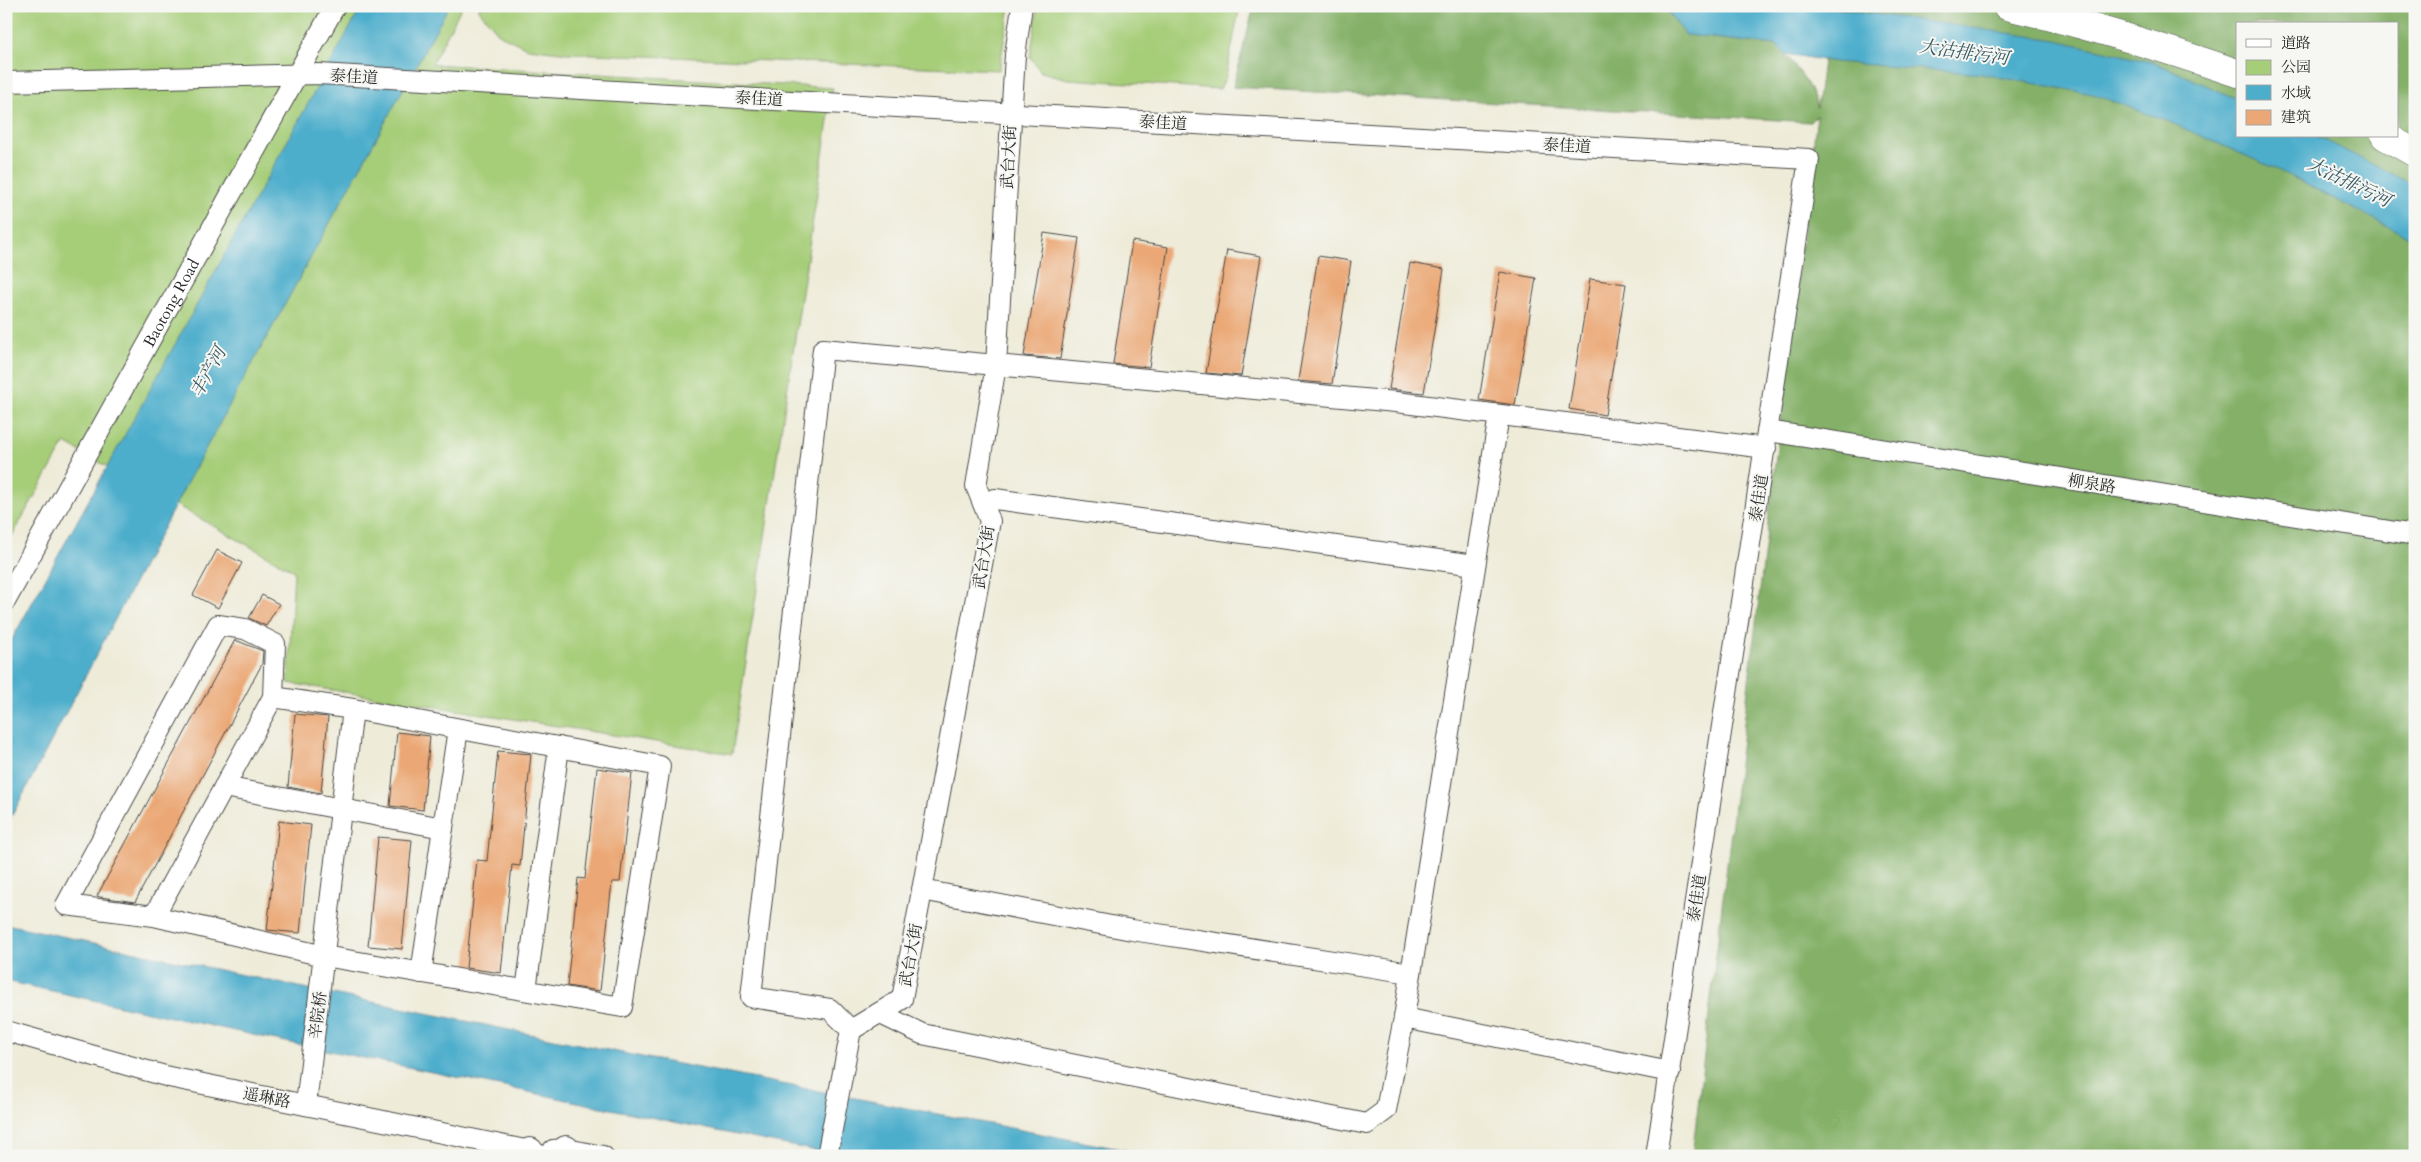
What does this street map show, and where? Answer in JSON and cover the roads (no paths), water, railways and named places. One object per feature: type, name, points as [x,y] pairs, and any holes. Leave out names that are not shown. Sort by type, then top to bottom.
[{"type":"highway","points":[[2007,6],[2130,38],[2236,72]]},
{"type":"highway","points":[[2389,138],[2415,153]]},
{"type":"street","name":"Baotong Road","points":[[6,600],[335,6]]},
{"type":"street","name":"武台大街","points":[[851,1030],[902,999],[990,521],[976,486],[996,365],[1014,55],[1022,6]]},
{"type":"street","name":"泰佳道","points":[[6,82],[319,74],[1809,159],[1656,1156]]},
{"type":"street","name":"柳泉路","points":[[851,1030],[830,1009],[751,997],[823,349],[1396,402],[1499,415],[1767,440],[2415,535]]},
{"type":"street","points":[[879,1013],[922,1034],[1367,1124],[1386,1110],[1404,1018],[1499,415]]},
{"type":"street","points":[[983,503],[995,499],[1014,501],[1475,565]]},
{"type":"street","points":[[154,916],[273,697],[275,644],[245,629],[218,625],[66,905],[154,916],[323,965],[422,973],[622,1007],[660,766],[353,709],[273,697]]},
{"type":"street","name":"辛院桥","points":[[306,1105],[353,709]]},
{"type":"street","points":[[422,973],[458,728]]},
{"type":"street","points":[[526,990],[560,747]]},
{"type":"street","points":[[224,787],[340,807],[443,828]]},
{"type":"street","points":[[922,890],[1132,930],[1411,973]]},
{"type":"street","points":[[1404,1018],[1670,1072]]},
{"type":"street","name":"遥琳路","points":[[6,1030],[169,1077],[546,1154],[603,1156]]},
{"type":"street","points":[[827,1155],[851,1030]]},
{"type":"water","name":"丰产河","points":[[362,6],[449,6],[189,479],[6,827],[6,650]]},
{"type":"water","name":"大沽排污河","points":[[1663,6],[1820,6],[2056,40],[2156,63],[2236,99],[2236,138],[2321,138],[2415,186],[2415,240],[2276,169],[2167,121],[2093,94],[1982,74],[1836,62],[1785,54],[1776,45],[1686,35]]},
{"type":"water","points":[[6,924],[289,985],[652,1059],[1156,1156],[843,1156],[766,1141],[262,1037],[6,981]]}]
